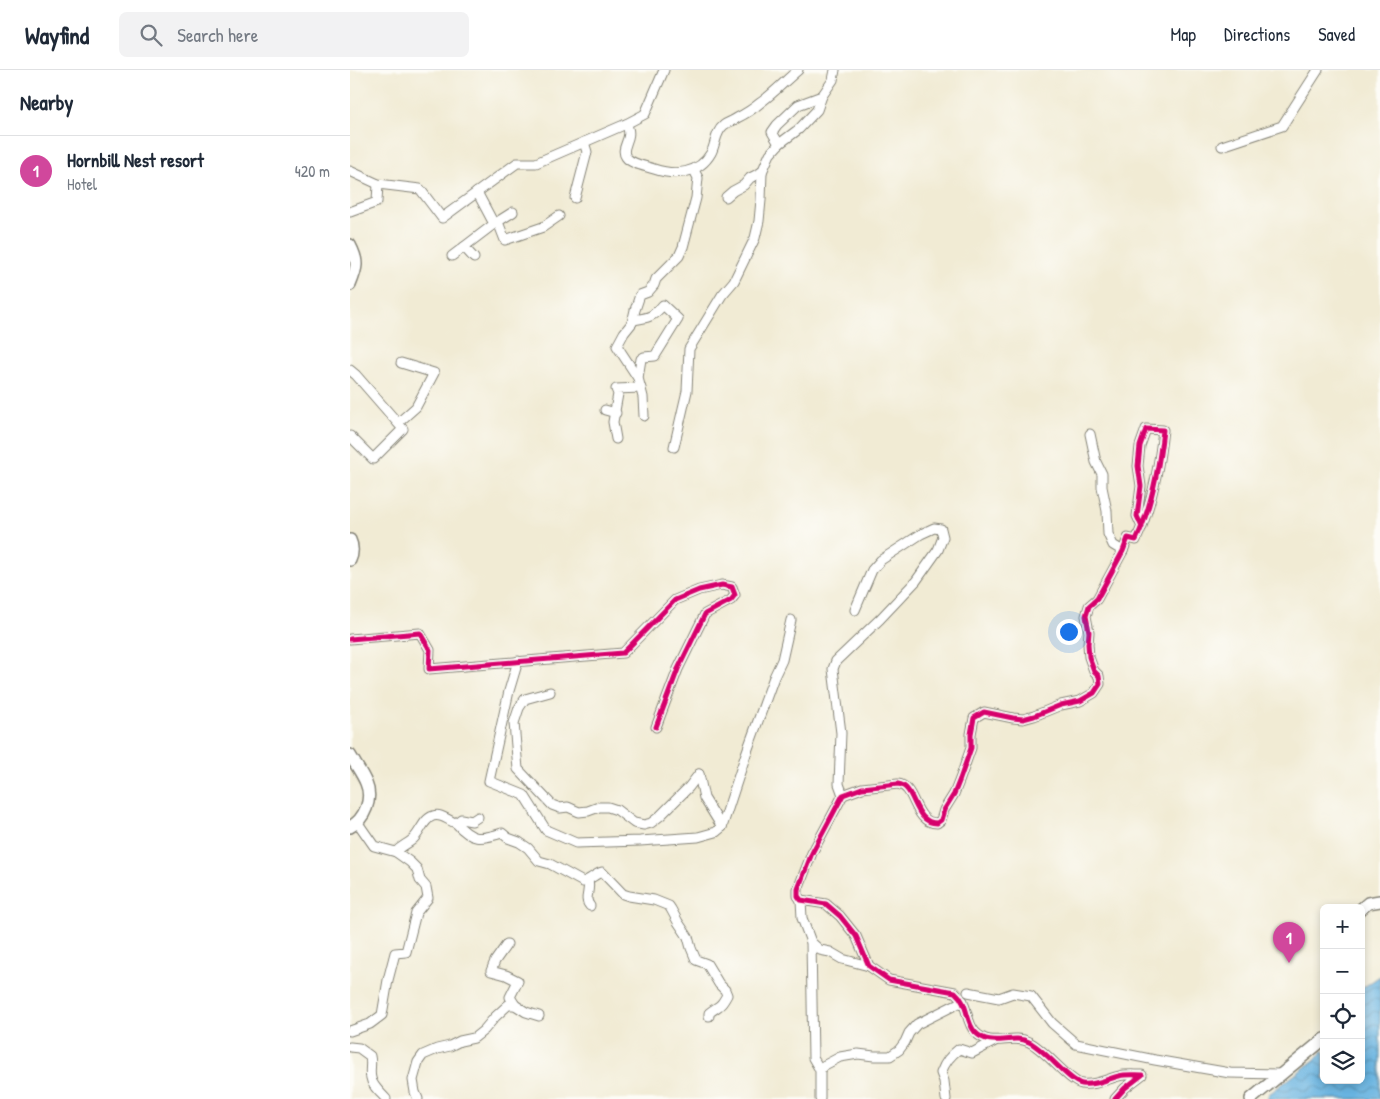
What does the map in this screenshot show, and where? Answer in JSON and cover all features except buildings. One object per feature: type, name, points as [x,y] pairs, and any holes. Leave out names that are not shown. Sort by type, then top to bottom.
[{"type":"main road","points":[[350,245],[355,255],[357,270],[350,285]]},
{"type":"main road","points":[[350,540],[352,544],[350,560]]},
{"type":"main road","points":[[350,755],[367,784],[368,795],[367,808],[354,825]]},
{"type":"main road","points":[[1365,906],[1368,903],[1380,902]]},
{"type":"main road","points":[[1251,1099],[1320,1042]]},
{"type":"street","points":[[350,171],[378,184],[420,189],[442,218],[516,163],[536,163],[645,114],[664,70]]},
{"type":"street","points":[[626,124],[630,129],[624,152],[626,158],[664,173],[694,170],[711,152],[716,138],[724,125],[761,103],[798,70]]},
{"type":"street","points":[[674,447],[687,390],[689,349],[722,295],[734,282],[755,238],[759,222],[762,172],[770,154],[779,144],[799,129],[817,110],[835,70]]},
{"type":"street","points":[[1222,146],[1282,126],[1318,70]]},
{"type":"street","points":[[779,144],[772,132],[777,124],[798,105],[822,96]]},
{"type":"street","points":[[575,198],[586,152],[584,142]]},
{"type":"street","points":[[644,416],[643,396],[638,378],[617,346],[632,323],[640,295],[648,292],[656,279],[679,256],[683,247],[696,198],[698,178],[694,170]]},
{"type":"street","points":[[726,197],[744,185],[750,178],[762,172]]},
{"type":"street","points":[[350,212],[377,202],[378,184]]},
{"type":"street","points":[[478,192],[505,240],[542,227],[559,216]]},
{"type":"street","points":[[452,256],[513,212]]},
{"type":"street","points":[[464,247],[474,258]]},
{"type":"street","points":[[633,320],[647,318],[656,313],[663,305],[678,319],[655,356],[641,359],[638,378]]},
{"type":"street","points":[[398,424],[416,407],[434,373],[401,363]]},
{"type":"street","points":[[350,370],[356,374],[403,429],[373,459],[350,436]]},
{"type":"street","points":[[616,439],[613,422],[618,394],[616,389],[641,388]]},
{"type":"street","points":[[605,410],[616,413]]},
{"type":"street","points":[[820,1099],[820,1070],[813,1058],[811,942],[802,918],[798,889],[812,853],[843,795],[862,788],[903,784],[922,816],[931,823],[936,823],[941,820],[960,779],[971,748],[974,718],[984,712],[1023,719],[1080,700],[1094,693],[1100,684],[1099,676],[1094,671],[1089,657],[1089,632],[1086,616],[1089,606],[1097,599],[1128,538],[1136,540],[1142,526],[1155,480],[1163,430],[1146,429],[1140,446],[1138,466],[1141,486],[1137,516],[1142,526]]},
{"type":"street","points":[[1090,434],[1096,462],[1102,474],[1108,534],[1113,545],[1123,550]]},
{"type":"street","points":[[843,795],[839,784],[841,733],[833,669],[836,661],[916,581],[938,550],[943,537],[941,529],[934,528],[921,534],[881,560],[872,570],[855,610]]},
{"type":"street","points":[[350,639],[420,633],[430,650],[429,669],[623,654],[675,600],[699,590],[722,585],[732,587],[735,595],[732,600],[705,614],[678,669],[656,727]]},
{"type":"street","points":[[518,661],[509,691],[489,780],[524,795],[546,830],[576,843],[698,837],[716,832],[722,827],[746,754],[782,660],[791,620]]},
{"type":"street","points":[[550,692],[525,699],[519,708],[514,723],[518,769],[552,805],[560,808],[568,807],[579,812],[599,807],[608,807],[617,810],[634,823],[644,825],[651,823],[660,816],[689,787],[699,774],[704,798],[722,827]]},
{"type":"street","points":[[396,852],[400,847],[412,840],[426,821],[433,816],[441,816],[456,823],[467,834],[476,838],[484,838],[502,833],[528,848],[539,861],[550,864],[583,882],[602,872],[623,894],[654,900],[669,906],[672,908],[675,918],[688,937],[696,960],[707,964],[727,995],[723,1004],[709,1013],[709,1016]]},
{"type":"street","points":[[456,823],[461,819],[472,821],[478,817]]},
{"type":"street","points":[[350,1032],[370,1024],[382,1015],[395,953],[406,952],[416,914],[428,898],[426,887],[420,880],[417,869],[410,862],[396,852],[374,846],[354,825]]},
{"type":"street","points":[[588,880],[590,886],[586,898],[587,904],[590,906]]},
{"type":"street","points":[[801,900],[826,904],[840,916],[856,936],[869,966]]},
{"type":"street","points":[[811,942],[820,950],[830,952],[842,959],[869,966],[889,980],[955,992],[963,1001],[973,1031],[982,1038],[995,1041],[1024,1039],[1048,1056],[1076,1083],[1084,1085],[1120,1076],[1142,1075],[1125,1088],[1115,1099]]},
{"type":"street","points":[[507,944],[495,961],[491,971],[518,981],[510,997],[515,1005]]},
{"type":"street","points":[[968,992],[999,998],[1013,993],[1032,996],[1052,1023],[1076,1044],[1230,1073],[1282,1074]]},
{"type":"street","points":[[820,1070],[822,1066],[840,1057],[858,1054],[890,1056],[899,1050],[917,1024],[963,1001]]},
{"type":"street","points":[[418,1099],[413,1080],[418,1062],[423,1054],[474,1038],[508,1004],[515,1005],[526,1012],[539,1016]]},
{"type":"street","points":[[946,1099],[941,1073],[945,1062],[959,1049],[972,1052],[995,1041]]},
{"type":"street","points":[[350,1047],[359,1048],[370,1056],[372,1063],[371,1078],[377,1089],[386,1099]]},
{"type":"water","points":[[1380,976],[1380,1099],[1267,1099],[1269,1094],[1320,1054],[1320,1084],[1365,1084],[1365,986]]},
{"type":"cycle path","points":[[1115,1099],[1125,1088],[1142,1075],[1122,1075],[1096,1083],[1082,1084],[1070,1078],[1042,1051],[1029,1042],[1016,1039],[995,1040],[981,1037],[972,1028],[963,1002],[955,992],[889,980],[869,966],[856,936],[840,916],[826,904],[801,900],[798,896],[798,889],[812,853],[843,795],[862,788],[898,784],[904,786],[908,791],[923,817],[937,823],[941,820],[944,810],[954,794],[971,748],[974,718],[984,712],[1023,719],[1061,705],[1080,701],[1094,693],[1100,684],[1099,676],[1094,671],[1089,657],[1089,632],[1086,616],[1089,606],[1097,599],[1128,538],[1136,540],[1142,527],[1154,486],[1163,430],[1146,429],[1140,446],[1138,466],[1141,486],[1137,516],[1142,527]]},
{"type":"cycle path","points":[[350,639],[420,633],[430,650],[429,669],[623,653],[675,600],[699,590],[722,585],[732,587],[735,595],[731,600],[705,614],[678,669],[656,727]]},
{"type":"place","name":"Hornbill Nest resort","points":[[1289,963]]}]
